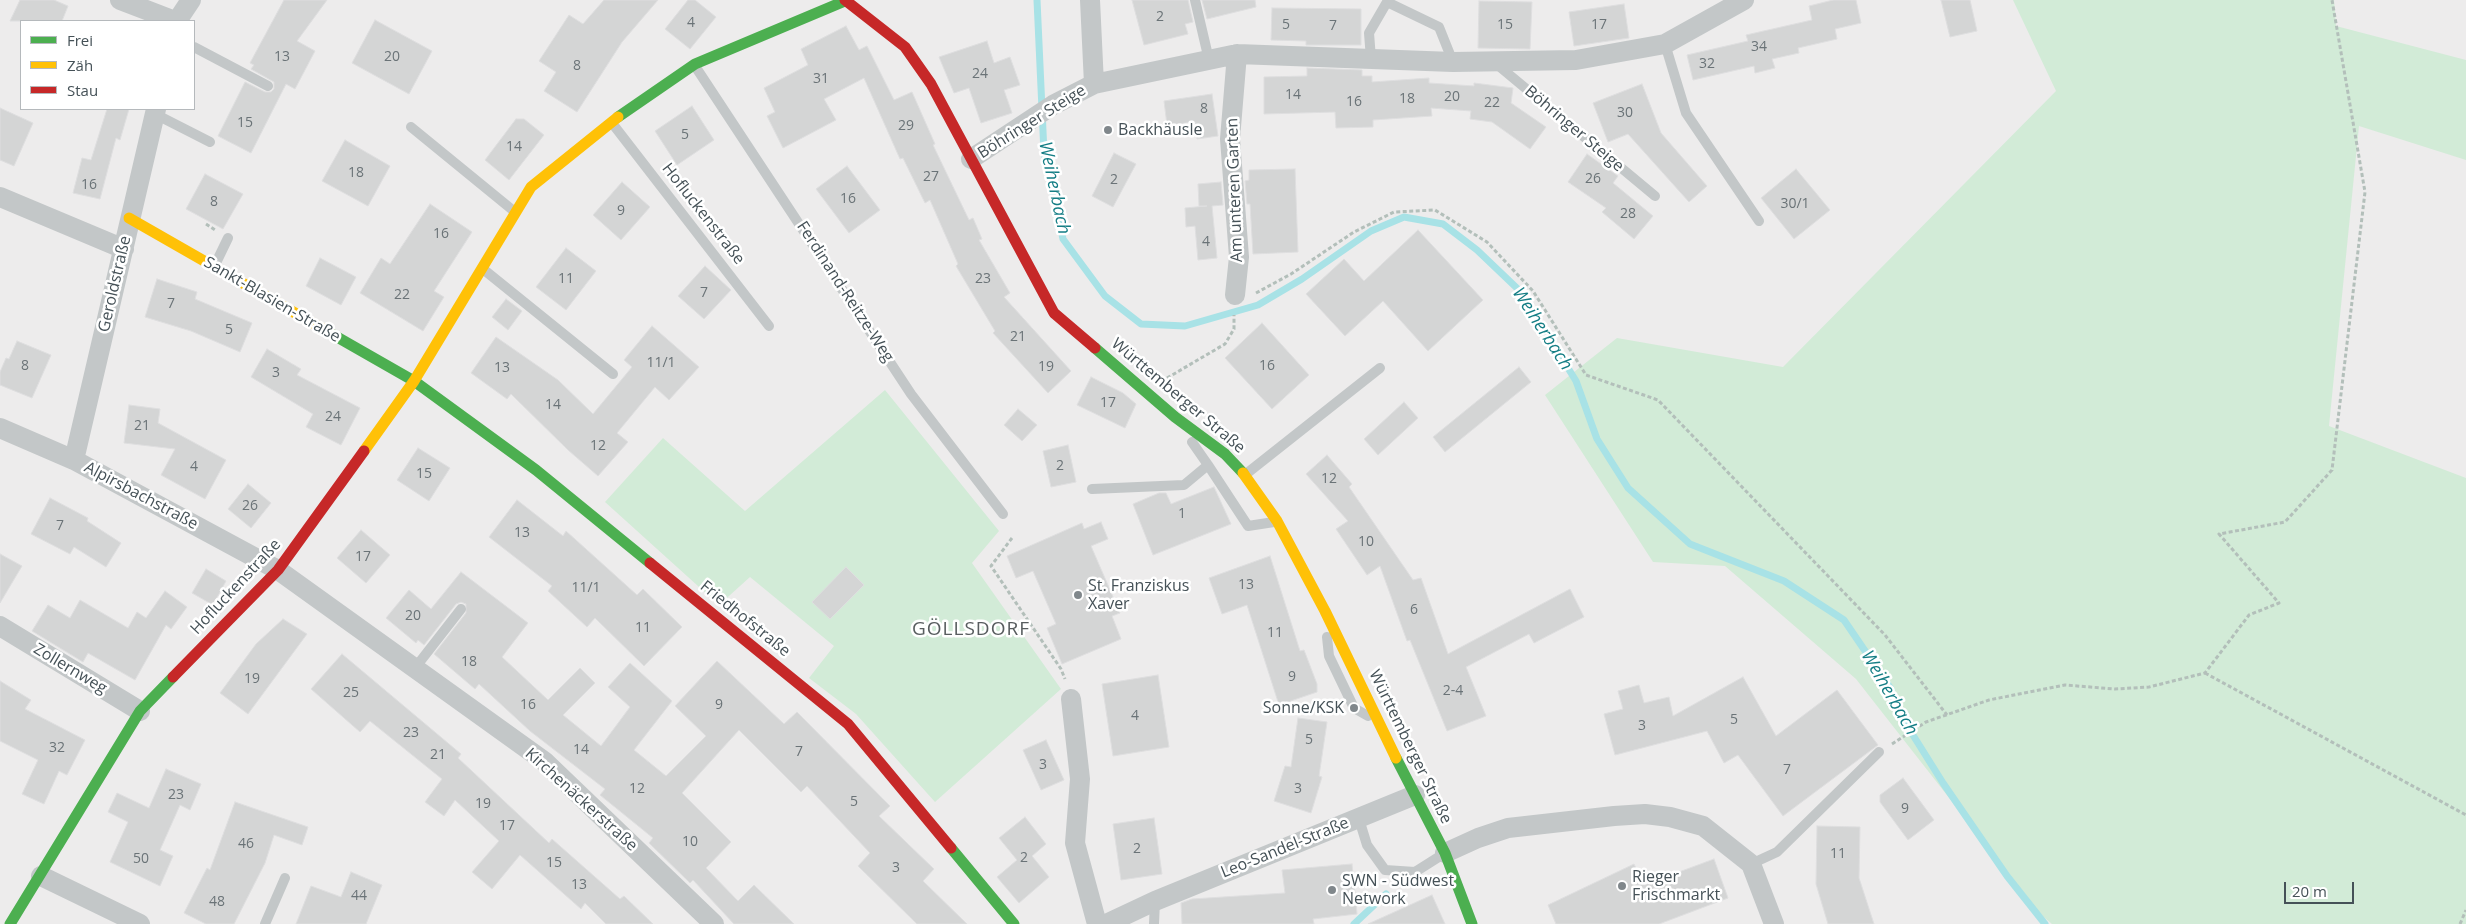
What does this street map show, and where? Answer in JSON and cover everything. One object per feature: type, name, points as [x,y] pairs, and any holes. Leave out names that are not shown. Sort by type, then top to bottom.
[{"type":"street","points":[[120,0],[173,20]]},
{"type":"street","points":[[177,20],[191,0]]},
{"type":"street","name":"Hofluckenstraße","points":[[7,920],[41,876],[140,711],[278,570],[414,381],[531,187],[612,122],[694,64],[845,0]]},
{"type":"street","name":"Württemberger Straße","points":[[845,0],[905,47],[931,84],[1054,313],[1175,417],[1225,454],[1245,475],[1277,521],[1325,611],[1379,724],[1445,853],[1472,924]]},
{"type":"street","points":[[1090,0],[1094,84]]},
{"type":"street","name":"Böhringer Steige","points":[[971,159],[1013,130],[1094,84],[1237,54],[1453,62],[1576,60],[1666,44],[1744,0]]},
{"type":"street","name":"Am unteren Garten","points":[[1235,295],[1238,257],[1230,139],[1237,54]]},
{"type":"street","name":"Geroldstraße","points":[[74,460],[155,112]]},
{"type":"street","points":[[0,197],[124,249]]},
{"type":"street","name":"Sankt-Blasien-Straße","points":[[130,218],[414,381]]},
{"type":"street","name":"Friedhofstraße","points":[[414,381],[536,470],[848,724],[1014,924]]},
{"type":"street","name":"Alpirsbachstraße","points":[[0,428],[74,460],[278,570]]},
{"type":"street","name":"Kirchenäckerstraße","points":[[278,570],[544,762],[714,924]]},
{"type":"street","name":"Zollernweg","points":[[0,626],[140,711]]},
{"type":"street","points":[[1071,699],[1080,779],[1075,844],[1097,924]]},
{"type":"street","name":"Leo-Sandel-Straße","points":[[1106,924],[1155,901],[1415,795]]},
{"type":"street","points":[[1445,853],[1478,838],[1508,828],[1645,814],[1703,826],[1750,864],[1774,924]]},
{"type":"street","points":[[41,876],[140,924]]},
{"type":"lane","points":[[1195,0],[1209,60]]},
{"type":"lane","points":[[1371,59],[1369,33],[1384,1],[1439,27],[1453,62]]},
{"type":"lane","points":[[1666,44],[1686,113],[1759,221]]},
{"type":"lane","points":[[195,49],[268,86]]},
{"type":"lane","name":"Böhringer Steige","points":[[1493,62],[1655,196]]},
{"type":"lane","name":"Ferdinand-Reitze-Weg","points":[[694,64],[912,394],[1003,514]]},
{"type":"lane","points":[[155,112],[210,142]]},
{"type":"lane","name":"Hofluckenstraße","points":[[612,122],[769,326]]},
{"type":"lane","points":[[411,127],[516,212]]},
{"type":"lane","points":[[214,267],[228,238]]},
{"type":"lane","points":[[482,268],[613,374]]},
{"type":"lane","points":[[1245,475],[1380,368]]},
{"type":"lane","points":[[1175,417],[1248,526],[1277,521]]},
{"type":"lane","points":[[1092,489],[1184,485],[1208,465]]},
{"type":"lane","points":[[415,668],[461,609]]},
{"type":"lane","points":[[1325,611],[1329,656],[1354,708],[1379,724]]},
{"type":"lane","points":[[1750,864],[1777,852],[1879,752]]},
{"type":"lane","points":[[1359,819],[1367,845],[1385,870],[1415,872],[1445,853]]},
{"type":"lane","points":[[265,924],[285,878]]},
{"type":"lane","points":[[1154,924],[1155,901]]},
{"type":"path","points":[[1879,752],[1926,722],[1989,700],[2064,685],[2115,689],[2149,687],[2205,673],[2249,616],[2279,603],[2220,534],[2285,522],[2332,470],[2366,192],[2332,0]]},
{"type":"path","points":[[1235,295],[1251,296],[1291,274],[1354,232],[1394,212],[1436,210],[1487,242],[1533,291],[1586,375],[1658,400],[1884,635],[1947,715]]},
{"type":"path","points":[[1145,392],[1224,344],[1234,329]]},
{"type":"path","points":[[1012,538],[991,566],[1061,669],[1071,699]]},
{"type":"path","points":[[2205,673],[2466,815]]},
{"type":"path","points":[[2460,924],[2466,910]]},
{"type":"green space","points":[[2013,0],[2334,0],[2336,26],[2466,60],[2466,160],[2359,126],[2329,426],[2466,478],[2466,924],[2052,924],[2040,914],[1856,679],[1725,566],[1653,562],[1545,395],[1617,338],[1783,367],[2056,91]]},
{"type":"green space","points":[[885,390],[999,531],[972,563],[1061,689],[935,802],[856,714],[809,678],[834,646],[750,577],[719,605],[605,502],[663,438],[745,511]]},
{"type":"building","points":[[20,0],[54,0],[68,6],[62,20],[10,21]]},
{"type":"building","points":[[284,0],[327,0],[297,41],[315,51],[295,89],[286,84],[251,153],[218,136],[245,82],[265,92],[271,92],[274,89],[274,82],[251,69],[254,65],[250,63]]},
{"type":"building","points":[[604,0],[658,0],[622,42],[577,112],[544,91],[556,72],[539,61],[569,15],[583,24]]},
{"type":"building","points":[[688,0],[695,0],[716,17],[690,49],[665,29]]},
{"type":"building","points":[[1132,0],[1188,0],[1193,22],[1185,24],[1188,34],[1144,45]]},
{"type":"building","points":[[1202,0],[1255,0],[1256,7],[1207,19]]},
{"type":"building","points":[[1833,0],[1856,0],[1861,23],[1835,29],[1837,39],[1798,48],[1799,53],[1772,59],[1775,68],[1755,73],[1754,66],[1693,80],[1687,55],[1748,41],[1746,35],[1812,20],[1809,6]]},
{"type":"building","points":[[1941,0],[1970,0],[1977,31],[1950,37]]},
{"type":"building","points":[[1479,1],[1532,2],[1530,49],[1478,48]]},
{"type":"building","points":[[1624,4],[1629,38],[1574,46],[1569,12]]},
{"type":"building","points":[[1272,8],[1361,9],[1361,45],[1306,45],[1306,41],[1271,40]]},
{"type":"building","points":[[375,20],[432,51],[409,94],[352,63]]},
{"type":"building","points":[[846,26],[859,50],[867,46],[894,100],[912,92],[935,144],[933,145],[969,220],[973,218],[982,239],[979,240],[1010,293],[1004,297],[1071,371],[1048,393],[993,333],[995,331],[956,266],[958,264],[930,200],[925,203],[903,158],[900,159],[864,78],[824,99],[836,120],[783,148],[767,116],[775,112],[764,88],[808,65],[801,49]]},
{"type":"building","points":[[987,41],[994,63],[1010,57],[1020,85],[1004,90],[1012,113],[981,123],[969,88],[954,93],[939,57]]},
{"type":"building","points":[[1307,68],[1362,70],[1362,76],[1372,76],[1372,82],[1429,78],[1429,83],[1474,86],[1474,83],[1513,88],[1511,103],[1546,127],[1530,149],[1492,122],[1470,119],[1471,111],[1431,108],[1432,116],[1373,120],[1373,127],[1336,128],[1335,112],[1264,114],[1264,77],[1307,76]]},
{"type":"building","points":[[1642,84],[1661,133],[1707,186],[1689,202],[1628,134],[1608,142],[1593,103]]},
{"type":"building","points":[[1212,94],[1218,136],[1197,139],[1195,122],[1167,125],[1164,101]]},
{"type":"building","points":[[692,106],[714,140],[677,165],[655,131]]},
{"type":"building","points":[[0,108],[33,123],[14,166],[0,160]]},
{"type":"building","points":[[107,110],[129,110],[120,140],[116,138],[100,199],[73,193],[82,158],[91,160]]},
{"type":"building","points":[[516,119],[524,119],[544,135],[509,180],[485,160]]},
{"type":"building","points":[[345,140],[390,166],[368,206],[322,181]]},
{"type":"building","points":[[1114,153],[1136,164],[1113,207],[1092,196]]},
{"type":"building","points":[[1587,154],[1618,176],[1613,183],[1653,216],[1634,239],[1602,212],[1606,208],[1568,182]]},
{"type":"building","points":[[847,166],[880,210],[849,233],[816,189]]},
{"type":"building","points":[[1295,169],[1298,252],[1253,254],[1250,204],[1247,204],[1245,181],[1249,180],[1249,170]]},
{"type":"building","points":[[1796,169],[1830,210],[1794,239],[1761,198]]},
{"type":"building","points":[[205,174],[243,194],[223,229],[186,209]]},
{"type":"building","points":[[622,182],[650,207],[621,240],[593,215]]},
{"type":"building","points":[[1221,182],[1223,205],[1212,206],[1217,258],[1198,260],[1195,226],[1186,227],[1185,208],[1207,206],[1199,206],[1198,184]]},
{"type":"building","points":[[430,204],[472,232],[434,291],[444,297],[423,331],[360,293],[381,258],[390,264]]},
{"type":"building","points":[[1418,230],[1483,300],[1428,351],[1383,301],[1345,336],[1306,294],[1344,259],[1364,281]]},
{"type":"building","points":[[566,248],[596,271],[566,310],[536,287]]},
{"type":"building","points":[[320,258],[356,277],[341,305],[306,286]]},
{"type":"building","points":[[705,266],[731,290],[704,319],[678,296]]},
{"type":"building","points":[[157,279],[197,292],[195,299],[252,323],[240,352],[191,331],[145,317]]},
{"type":"building","points":[[506,299],[522,311],[508,330],[492,317]]},
{"type":"building","points":[[1262,323],[1309,375],[1272,409],[1225,358]]},
{"type":"building","points":[[652,326],[699,367],[669,400],[655,387],[617,433],[628,442],[598,476],[568,450],[511,394],[507,399],[471,373],[496,337],[558,380],[593,414],[632,367],[624,360]]},
{"type":"building","points":[[17,341],[51,355],[32,398],[0,385],[0,372],[6,358],[9,359]]},
{"type":"building","points":[[267,349],[301,369],[297,375],[360,408],[341,445],[306,427],[313,414],[251,377]]},
{"type":"building","points":[[1519,367],[1531,382],[1445,452],[1433,437]]},
{"type":"building","points":[[1091,377],[1123,393],[1136,404],[1125,428],[1077,405]]},
{"type":"building","points":[[1404,402],[1418,418],[1378,455],[1364,439]]},
{"type":"building","points":[[129,405],[160,409],[158,423],[226,460],[205,499],[161,475],[175,449],[124,443]]},
{"type":"building","points":[[1018,409],[1037,425],[1022,441],[1004,425]]},
{"type":"building","points":[[1068,445],[1076,482],[1051,487],[1043,451]]},
{"type":"building","points":[[418,448],[450,468],[429,501],[397,480]]},
{"type":"building","points":[[1327,455],[1352,484],[1349,487],[1413,580],[1421,578],[1448,654],[1570,589],[1584,617],[1534,643],[1529,634],[1466,667],[1486,716],[1447,731],[1410,640],[1407,641],[1380,566],[1367,575],[1336,529],[1348,521],[1306,474]]},
{"type":"building","points":[[248,484],[271,503],[251,528],[228,509]]},
{"type":"building","points":[[1214,487],[1231,524],[1153,555],[1133,504],[1159,493],[1166,493],[1171,504]]},
{"type":"building","points":[[50,498],[88,518],[87,521],[121,543],[106,567],[74,547],[70,554],[31,534]]},
{"type":"building","points":[[517,500],[563,536],[566,531],[637,595],[643,589],[682,627],[644,666],[595,618],[587,627],[548,591],[552,586],[489,537]]},
{"type":"building","name":"St. Franziskus Xaver","points":[[1101,522],[1108,539],[1091,546],[1120,613],[1112,616],[1121,639],[1062,664],[1047,628],[1056,624],[1033,571],[1016,578],[1007,556],[1082,523],[1084,529]]},
{"type":"building","points":[[361,530],[390,555],[366,583],[337,558]]},
{"type":"building","points":[[0,554],[22,566],[0,603]]},
{"type":"building","points":[[1270,556],[1300,651],[1304,650],[1317,684],[1317,692],[1279,705],[1247,605],[1222,614],[1209,578]]},
{"type":"building","points":[[846,567],[864,585],[830,619],[812,602]]},
{"type":"building","points":[[206,569],[226,581],[213,605],[192,593]]},
{"type":"building","points":[[461,572],[528,623],[502,657],[548,700],[580,668],[595,683],[563,715],[601,746],[630,707],[608,687],[630,663],[672,701],[634,750],[666,776],[706,736],[675,706],[717,661],[784,724],[797,712],[890,806],[879,816],[934,869],[923,881],[967,924],[917,924],[858,866],[870,853],[807,786],[801,792],[739,730],[682,793],[731,842],[706,868],[738,901],[754,885],[794,924],[734,924],[693,880],[690,883],[649,843],[653,838],[600,795],[605,789],[530,731],[479,684],[475,689],[434,654],[466,613],[466,604],[461,602],[456,604],[424,645],[418,640],[416,643],[386,618],[409,590],[431,609]]},
{"type":"building","points":[[165,591],[187,607],[171,629],[166,625],[135,680],[88,653],[83,662],[32,631],[48,605],[70,618],[80,600],[128,628],[137,612],[146,618]]},
{"type":"building","points":[[283,619],[307,634],[248,714],[220,693],[256,644]]},
{"type":"building","points":[[342,654],[461,754],[458,758],[549,843],[552,839],[620,899],[624,896],[653,924],[606,924],[585,903],[581,909],[520,855],[492,889],[472,872],[499,841],[455,800],[444,816],[425,802],[442,779],[370,721],[360,732],[311,689]]},
{"type":"building","points":[[1158,675],[1169,747],[1113,756],[1102,684]]},
{"type":"building","points":[[1743,677],[1776,736],[1837,690],[1878,745],[1783,816],[1738,755],[1724,763],[1707,731],[1615,755],[1604,714],[1623,709],[1618,691],[1639,685],[1644,703],[1669,697],[1673,716]]},
{"type":"building","points":[[0,681],[31,700],[25,709],[85,740],[67,775],[59,771],[44,804],[22,794],[38,760],[0,741]]},
{"type":"building","points":[[1298,718],[1327,722],[1319,776],[1322,777],[1311,813],[1274,801],[1285,766],[1291,767]]},
{"type":"building","points":[[1046,740],[1064,780],[1041,790],[1023,750]]},
{"type":"building","points":[[166,769],[201,784],[190,810],[180,805],[160,850],[173,856],[160,886],[110,862],[128,822],[108,812],[117,793],[149,808]]},
{"type":"building","points":[[1903,778],[1934,820],[1908,840],[1880,802],[1880,795]]},
{"type":"building","points":[[235,802],[308,827],[302,845],[274,835],[265,863],[234,924],[206,924],[184,913],[207,868],[210,870]]},
{"type":"building","points":[[1025,817],[1046,844],[1032,856],[1049,877],[1019,903],[997,877],[1017,860],[999,838]]},
{"type":"building","points":[[1154,818],[1162,874],[1121,880],[1113,824]]},
{"type":"building","points":[[1817,826],[1860,827],[1859,878],[1874,924],[1828,924],[1816,884]]},
{"type":"building","points":[[1714,859],[1728,898],[1659,924],[1556,924],[1548,905],[1634,864],[1644,885]]},
{"type":"building","points":[[1352,864],[1357,914],[1313,919],[1314,924],[1182,924],[1181,903],[1192,899],[1285,893],[1282,870]]},
{"type":"building","points":[[351,872],[382,885],[366,924],[296,924],[311,886],[341,897]]},
{"type":"building","points":[[1432,895],[1445,924],[1368,924]]},
{"type":"waterway","name":"Weiherbach","points":[[1037,0],[1044,153],[1063,239],[1105,296],[1141,324],[1185,326],[1258,305],[1302,279],[1371,231],[1404,217],[1443,224],[1477,250],[1521,292],[1576,381],[1597,439],[1628,488],[1690,544],[1784,581],[1844,620],[1891,689],[1896,708],[1943,783],[2007,876],[2045,924]]},
{"type":"waterway","points":[[1354,924],[1386,894]]},
{"type":"traffic: fast","points":[[618,117],[695,64],[845,1]]},
{"type":"traffic: fast","points":[[330,333],[414,381],[536,470],[650,563]]},
{"type":"traffic: fast","points":[[1095,348],[1175,417],[1225,454],[1243,473]]},
{"type":"traffic: fast","points":[[10,924],[140,711],[173,677]]},
{"type":"traffic: fast","points":[[1396,758],[1445,853],[1472,924]]},
{"type":"traffic: fast","points":[[951,848],[1014,924]]},
{"type":"traffic: slow","points":[[364,451],[414,381],[531,187],[618,117]]},
{"type":"traffic: slow","points":[[129,218],[330,333]]},
{"type":"traffic: slow","points":[[1243,473],[1277,521],[1325,611],[1396,758]]},
{"type":"traffic: jam","points":[[845,0],[905,47],[931,84],[1054,313],[1095,348]]},
{"type":"traffic: jam","points":[[173,677],[278,570],[364,451]]},
{"type":"traffic: jam","points":[[650,563],[848,724],[951,848]]},
{"type":"place","name":"Backhäusle","points":[[1108,130]]},
{"type":"place","name":"St. Franziskus Xaver","points":[[1078,595]]},
{"type":"place","name":"Sonne/KSK","points":[[1354,708]]},
{"type":"place","name":"Rieger Frischmarkt","points":[[1622,886]]},
{"type":"place","name":"SWN - Südwest Network","points":[[1332,890]]},
{"type":"district","name":"GÖLLSDORF","points":[[971,630]]}]
